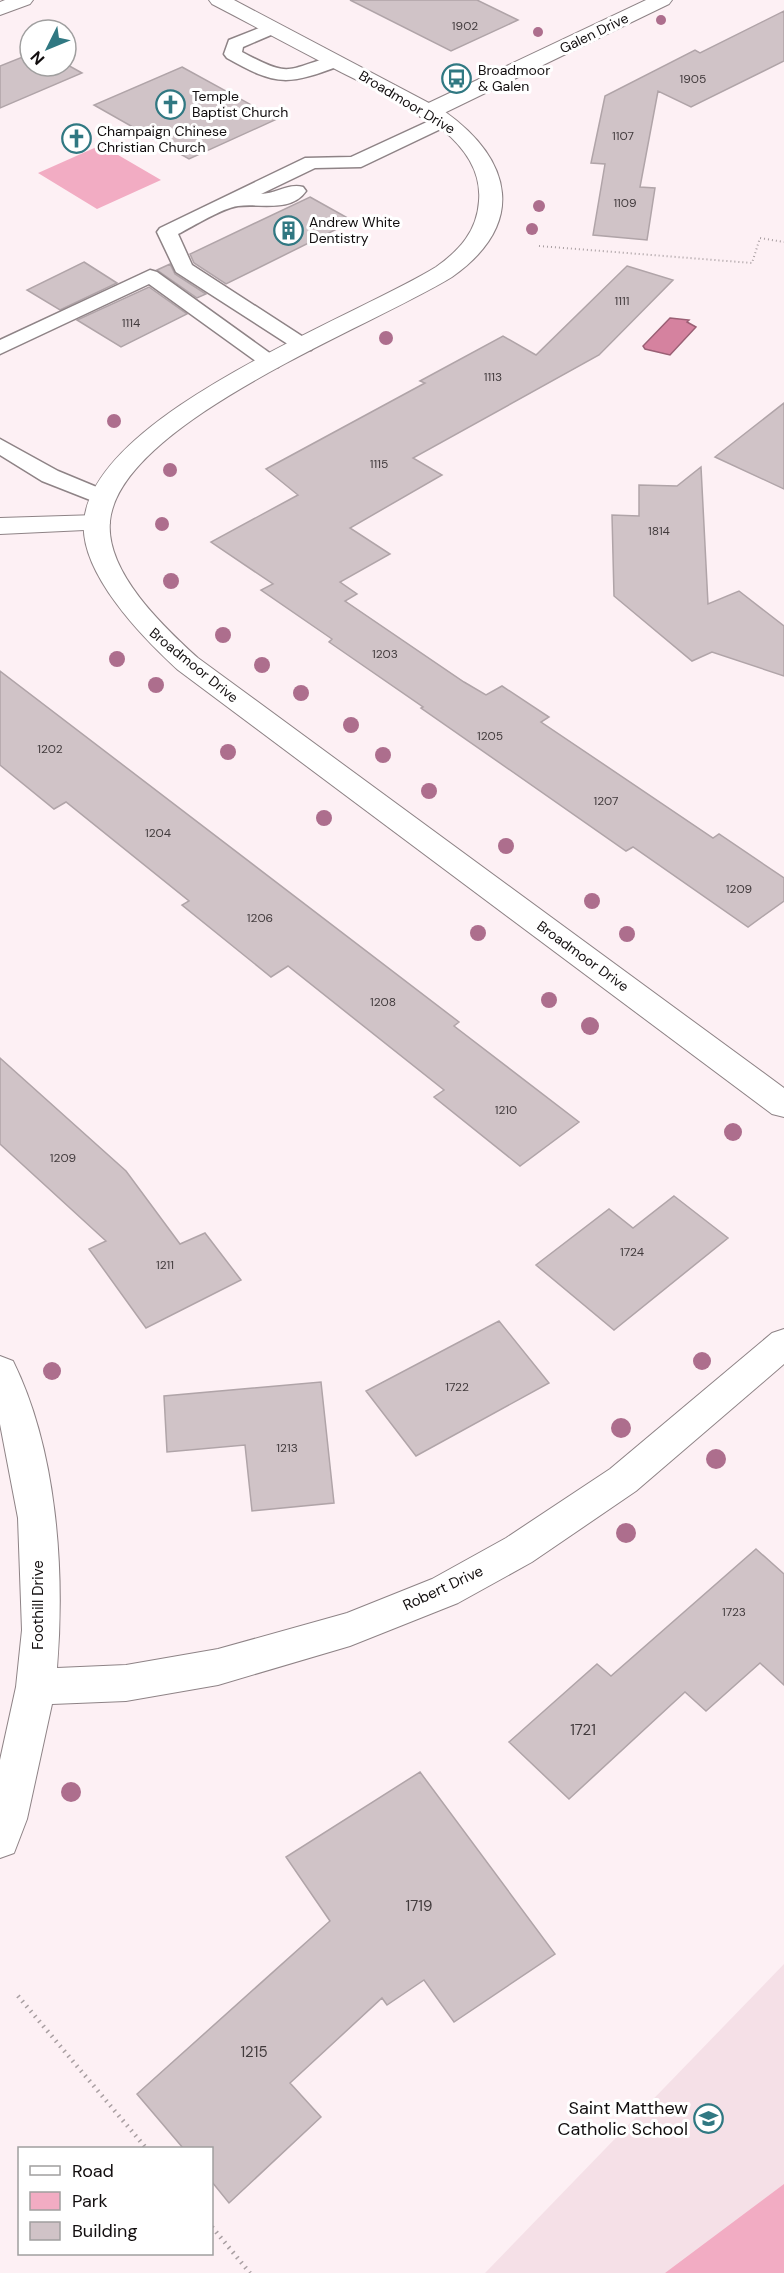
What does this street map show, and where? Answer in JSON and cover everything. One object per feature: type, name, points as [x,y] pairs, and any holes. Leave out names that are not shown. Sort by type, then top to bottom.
[{"type":"street","points":[[0,9],[23,0]]},
{"type":"street","name":"Broadmoor Drive","points":[[219,0],[435,116],[460,134],[477,152],[486,167],[491,184],[492,203],[486,224],[464,257],[430,280],[212,394],[172,420],[140,447],[122,469],[100,511],[101,547],[121,595],[137,618],[188,664],[784,1105]]},
{"type":"street","name":"Galen Drive","points":[[435,116],[662,0]]},
{"type":"street","points":[[2,522],[100,511]]},
{"type":"street","name":"Robert Drive","points":[[36,1687],[126,1683],[218,1667],[350,1629],[445,1591],[519,1550],[622,1480],[784,1343]]},
{"type":"street","name":"Foothill Drive","points":[[0,1371],[21,1432],[37,1518],[41,1630],[36,1687],[7,1819],[0,1839]]},
{"type":"lane","points":[[272,28],[235,44],[233,54],[274,77],[291,78],[336,61]]},
{"type":"lane","points":[[232,200],[277,200],[354,163],[435,116]]},
{"type":"lane","points":[[304,346],[183,268],[167,232],[312,162],[354,163]]},
{"type":"lane","points":[[0,348],[150,276],[270,363]]},
{"type":"lane","points":[[0,446],[50,476],[100,511]]},
{"type":"path","points":[[538,246],[752,263],[760,238],[784,242]]},
{"type":"path","points":[[18,1996],[145,2147]]},
{"type":"path","points":[[213,2228],[250,2273]]},
{"type":"shaded area","points":[[670,318],[689,320],[687,322],[696,327],[670,355],[645,349],[643,346]]},
{"type":"shaded area","name":"Saint Matthew Catholic School","points":[[784,1964],[784,2273],[485,2273]]},
{"type":"green space","points":[[101,145],[161,180],[97,209],[38,173]]},
{"type":"green space","points":[[784,2184],[784,2273],[665,2273]]},
{"type":"building","points":[[350,0],[477,0],[518,20],[451,51]]},
{"type":"building","points":[[784,11],[784,61],[691,107],[658,91],[640,187],[655,188],[647,240],[593,235],[605,164],[591,163],[605,96],[695,50],[700,53]]},
{"type":"building","points":[[18,59],[18,78],[70,78],[0,108],[0,66]]},
{"type":"building","name":"Temple Baptist Church","points":[[182,67],[277,119],[189,159],[94,105]]},
{"type":"building","name":"Andrew White Dentistry","points":[[310,197],[353,221],[226,284],[194,263],[190,254]]},
{"type":"building","points":[[84,262],[117,283],[60,310],[27,290]]},
{"type":"building","points":[[170,264],[175,274],[206,294],[197,298],[157,270]]},
{"type":"building","points":[[627,266],[673,280],[599,355],[413,458],[442,475],[350,528],[390,554],[340,582],[357,594],[345,601],[464,682],[486,695],[502,686],[549,717],[541,722],[713,838],[719,834],[784,878],[784,901],[748,927],[633,847],[626,851],[421,708],[423,707],[329,642],[332,639],[261,590],[273,584],[211,542],[298,495],[266,469],[425,383],[420,381],[503,336],[536,355]]},
{"type":"building","points":[[149,287],[187,314],[121,347],[77,320]]},
{"type":"building","points":[[784,403],[784,489],[715,457]]},
{"type":"building","points":[[701,467],[708,604],[739,591],[784,626],[784,676],[712,652],[692,661],[614,596],[612,515],[639,516],[639,485],[677,486]]},
{"type":"building","points":[[0,671],[459,1022],[454,1026],[579,1122],[520,1166],[434,1097],[444,1090],[288,966],[271,977],[182,905],[189,901],[66,802],[54,809],[0,765]]},
{"type":"building","points":[[0,1058],[126,1171],[180,1244],[205,1233],[241,1280],[146,1328],[89,1249],[106,1241],[0,1144]]},
{"type":"building","points":[[674,1196],[728,1238],[614,1330],[536,1265],[609,1209],[633,1228]]},
{"type":"building","points":[[499,1321],[549,1383],[416,1456],[366,1391]]},
{"type":"building","points":[[321,1382],[334,1503],[252,1511],[245,1445],[167,1452],[164,1396]]},
{"type":"building","points":[[756,1549],[784,1574],[784,1685],[760,1663],[706,1711],[685,1692],[569,1799],[509,1742],[597,1664],[611,1676]]},
{"type":"building","points":[[420,1772],[555,1954],[454,2022],[424,1980],[387,2005],[382,1998],[290,2083],[321,2117],[229,2203],[213,2183],[213,2147],[182,2147],[137,2094],[330,1921],[286,1857]]},
{"type":"place","name":"Broadmoor & Galen","points":[[457,78]]},
{"type":"place","name":"Temple Baptist Church","points":[[171,104]]},
{"type":"place","name":"Champaign Chinese Christian Church","points":[[76,139]]},
{"type":"place","name":"Andrew White Dentistry","points":[[288,230]]},
{"type":"place","name":"Saint Matthew Catholic School","points":[[709,2118]]}]
